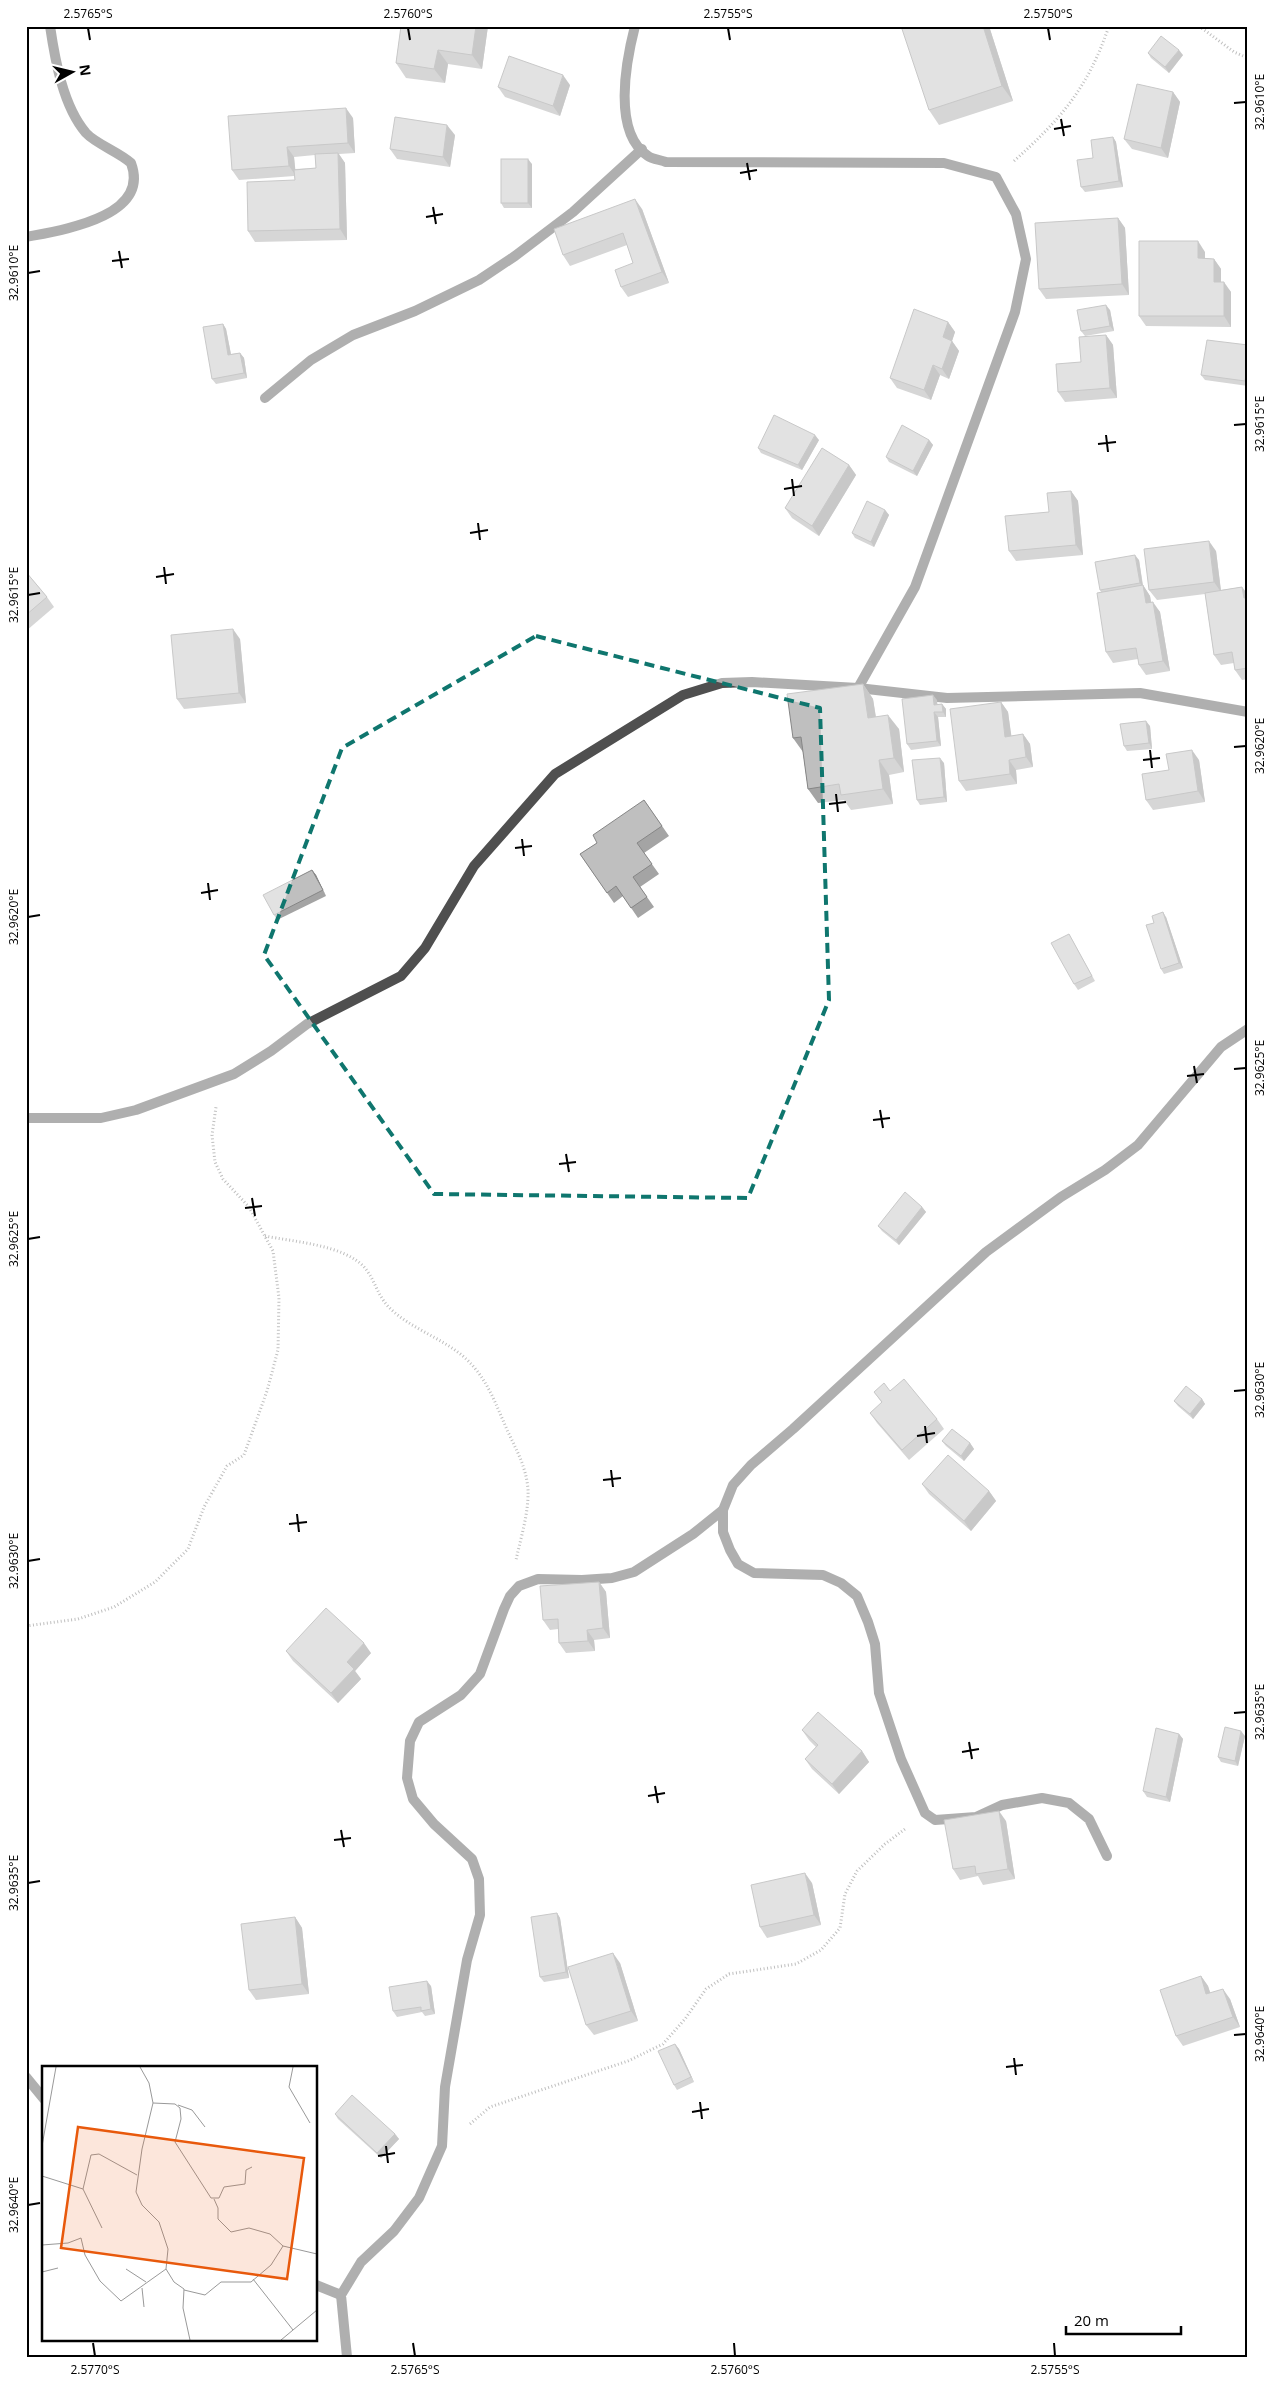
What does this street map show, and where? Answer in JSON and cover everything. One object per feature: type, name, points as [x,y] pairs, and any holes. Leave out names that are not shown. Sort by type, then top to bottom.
[{"type":"street","points":[[26,237],[68,229],[107,215],[131,195],[135,184],[131,163],[86,133],[70,105],[57,70],[50,26]]},
{"type":"street","points":[[634,26],[628,52],[624,112],[635,143],[648,156],[666,162],[944,163],[996,177],[1016,214],[1026,259],[1015,312],[914,587],[858,688]]},
{"type":"street","points":[[265,398],[311,360],[353,335],[415,311],[479,280],[515,256],[573,212],[642,149]]},
{"type":"street","points":[[26,1118],[101,1118],[136,1110],[234,1074],[272,1051],[307,1024],[401,976],[425,948],[474,866],[555,774],[683,695],[722,683],[752,682],[858,688],[947,698],[1140,693],[1248,712]]},
{"type":"street","points":[[1107,1856],[1089,1820],[1069,1803],[1042,1798],[1002,1805],[976,1817],[935,1820],[926,1814],[901,1759],[879,1693],[875,1644],[857,1596],[841,1582],[823,1575],[754,1574],[738,1564],[723,1532],[723,1510],[733,1485],[751,1465],[793,1430],[986,1252],[1061,1197],[1105,1170],[1138,1145],[1221,1047],[1248,1029]]},
{"type":"street","points":[[347,2357],[341,2295],[361,2262],[394,2231],[419,2198],[442,2146],[445,2087],[467,1960],[480,1915],[479,1879],[472,1859],[434,1824],[413,1799],[407,1778],[410,1741],[419,1722],[461,1695],[480,1674],[504,1609],[510,1596],[519,1586],[538,1579],[582,1580],[612,1578],[634,1572],[693,1534],[723,1510]]},
{"type":"street","points":[[26,2077],[42,2097]]},
{"type":"street","points":[[318,2286],[341,2295]]},
{"type":"path","points":[[996,177],[1049,130],[1083,86],[1102,49],[1109,26]]},
{"type":"path","points":[[1199,26],[1234,52],[1248,58]]},
{"type":"path","points":[[26,1626],[78,1620],[114,1607],[155,1582],[188,1549],[204,1507],[227,1466],[244,1455],[267,1392],[278,1350],[278,1289],[273,1251],[249,1207],[224,1179],[215,1162],[212,1135],[220,1079]]},
{"type":"path","points":[[265,1236],[335,1250],[354,1258],[366,1269],[380,1298],[393,1312],[464,1357],[482,1376],[520,1454],[525,1471],[528,1490],[526,1514],[514,1567],[519,1586]]},
{"type":"path","points":[[442,2146],[490,2107],[628,2061],[663,2044],[685,2018],[706,1988],[729,1974],[796,1964],[821,1950],[840,1928],[845,1894],[857,1871],[885,1844],[926,1814]]},
{"type":"highlighted area","points":[[536,636],[820,708],[829,1000],[748,1198],[434,1194],[264,955],[342,748]]},
{"type":"building","points":[[401,26],[476,26],[472,55],[438,50],[434,69],[396,63]]},
{"type":"building","points":[[901,26],[983,26],[1002,86],[929,110]]},
{"type":"building","points":[[1161,36],[1179,50],[1165,67],[1148,53]]},
{"type":"building","points":[[509,56],[563,75],[553,106],[498,87]]},
{"type":"building","points":[[1137,84],[1173,92],[1161,148],[1124,139]]},
{"type":"building","points":[[346,108],[348,143],[287,147],[289,166],[232,170],[228,116]]},
{"type":"building","points":[[395,117],[447,125],[443,157],[390,149]]},
{"type":"building","points":[[1113,137],[1119,181],[1081,187],[1077,160],[1093,158],[1091,140]]},
{"type":"building","points":[[338,153],[340,229],[248,231],[247,182],[295,180],[294,170],[316,168],[315,154]]},
{"type":"building","points":[[501,159],[528,159],[528,203],[501,203]]},
{"type":"building","points":[[635,199],[662,272],[621,287],[615,270],[633,263],[623,233],[563,255],[554,229]]},
{"type":"building","points":[[1118,218],[1122,284],[1039,289],[1035,223]]},
{"type":"building","points":[[1139,241],[1198,241],[1198,258],[1214,259],[1214,282],[1224,282],[1224,316],[1139,316]]},
{"type":"building","points":[[1106,305],[1110,326],[1081,331],[1077,310]]},
{"type":"building","points":[[914,309],[948,322],[943,337],[952,341],[942,369],[933,365],[924,390],[890,378]]},
{"type":"building","points":[[223,324],[228,355],[240,353],[244,373],[212,379],[203,327]]},
{"type":"building","points":[[1106,335],[1110,388],[1058,392],[1056,364],[1081,362],[1079,337]]},
{"type":"building","points":[[1207,340],[1248,345],[1248,364],[1245,381],[1201,375]]},
{"type":"building","points":[[774,415],[815,435],[798,465],[758,448]]},
{"type":"building","points":[[902,425],[929,440],[913,471],[886,457]]},
{"type":"building","points":[[822,448],[849,465],[812,526],[785,508]]},
{"type":"building","points":[[1071,491],[1076,545],[1009,551],[1005,516],[1049,512],[1047,493]]},
{"type":"building","points":[[867,501],[885,510],[871,542],[852,533]]},
{"type":"building","points":[[1209,541],[1214,582],[1149,590],[1144,549]]},
{"type":"building","points":[[1135,555],[1140,583],[1100,590],[1095,562]]},
{"type":"building","points":[[26,572],[47,597],[26,615]]},
{"type":"building","points":[[1143,585],[1146,603],[1153,602],[1163,661],[1139,665],[1136,648],[1106,652],[1097,593]]},
{"type":"building","points":[[1242,587],[1244,598],[1248,598],[1248,668],[1235,670],[1232,652],[1214,655],[1205,593]]},
{"type":"building","points":[[233,629],[239,693],[177,699],[171,635]]},
{"type":"building","points":[[863,684],[868,718],[888,715],[894,758],[879,760],[883,789],[841,795],[839,784],[808,789],[801,737],[793,738],[787,694]]},
{"type":"building","points":[[933,695],[934,705],[942,704],[943,712],[934,712],[937,741],[907,744],[902,699]]},
{"type":"building","points":[[1001,702],[1005,737],[1023,734],[1026,757],[1009,760],[1010,774],[959,781],[950,709]]},
{"type":"building","points":[[1146,721],[1149,743],[1124,746],[1120,724]]},
{"type":"building","points":[[1192,750],[1198,791],[1146,800],[1142,774],[1169,770],[1166,754]]},
{"type":"building","points":[[940,758],[944,797],[917,800],[912,760]]},
{"type":"building","points":[[644,800],[662,826],[637,843],[652,864],[633,877],[647,897],[631,908],[616,886],[607,893],[580,854],[597,843],[593,835]]},
{"type":"building","points":[[312,870],[323,890],[274,915],[263,895]]},
{"type":"building","points":[[1163,912],[1179,963],[1161,969],[1146,925],[1154,923],[1152,916]]},
{"type":"building","points":[[1069,934],[1092,976],[1074,984],[1051,943]]},
{"type":"building","points":[[905,1192],[922,1207],[896,1240],[878,1226]]},
{"type":"building","points":[[904,1379],[937,1419],[902,1450],[870,1413],[882,1402],[874,1392],[884,1383],[890,1391]]},
{"type":"building","points":[[1186,1386],[1202,1399],[1190,1414],[1174,1401]]},
{"type":"building","points":[[952,1429],[970,1443],[961,1456],[942,1441]]},
{"type":"building","points":[[948,1455],[989,1491],[964,1521],[922,1484]]},
{"type":"building","points":[[599,1582],[603,1628],[587,1630],[588,1641],[559,1643],[558,1619],[543,1620],[540,1586]]},
{"type":"building","points":[[326,1608],[364,1643],[347,1662],[354,1669],[331,1693],[286,1651]]},
{"type":"building","points":[[818,1712],[862,1751],[832,1784],[805,1759],[818,1745],[802,1730]]},
{"type":"building","points":[[1225,1727],[1241,1731],[1235,1761],[1218,1757]]},
{"type":"building","points":[[1156,1728],[1179,1734],[1166,1797],[1143,1791]]},
{"type":"building","points":[[999,1811],[1008,1869],[976,1874],[975,1866],[953,1869],[944,1820]]},
{"type":"building","points":[[805,1873],[814,1915],[760,1927],[751,1885]]},
{"type":"building","points":[[557,1913],[566,1972],[540,1977],[531,1917]]},
{"type":"building","points":[[295,1917],[302,1984],[249,1990],[241,1924]]},
{"type":"building","points":[[613,1953],[631,2011],[586,2025],[568,1967]]},
{"type":"building","points":[[1201,1976],[1206,1994],[1223,1989],[1233,2017],[1176,2036],[1160,1990]]},
{"type":"building","points":[[427,1981],[431,2009],[421,2011],[421,2007],[393,2011],[389,1987]]},
{"type":"building","points":[[675,2044],[691,2077],[674,2085],[658,2051]]},
{"type":"building","points":[[352,2095],[395,2134],[377,2153],[335,2114]]}]
